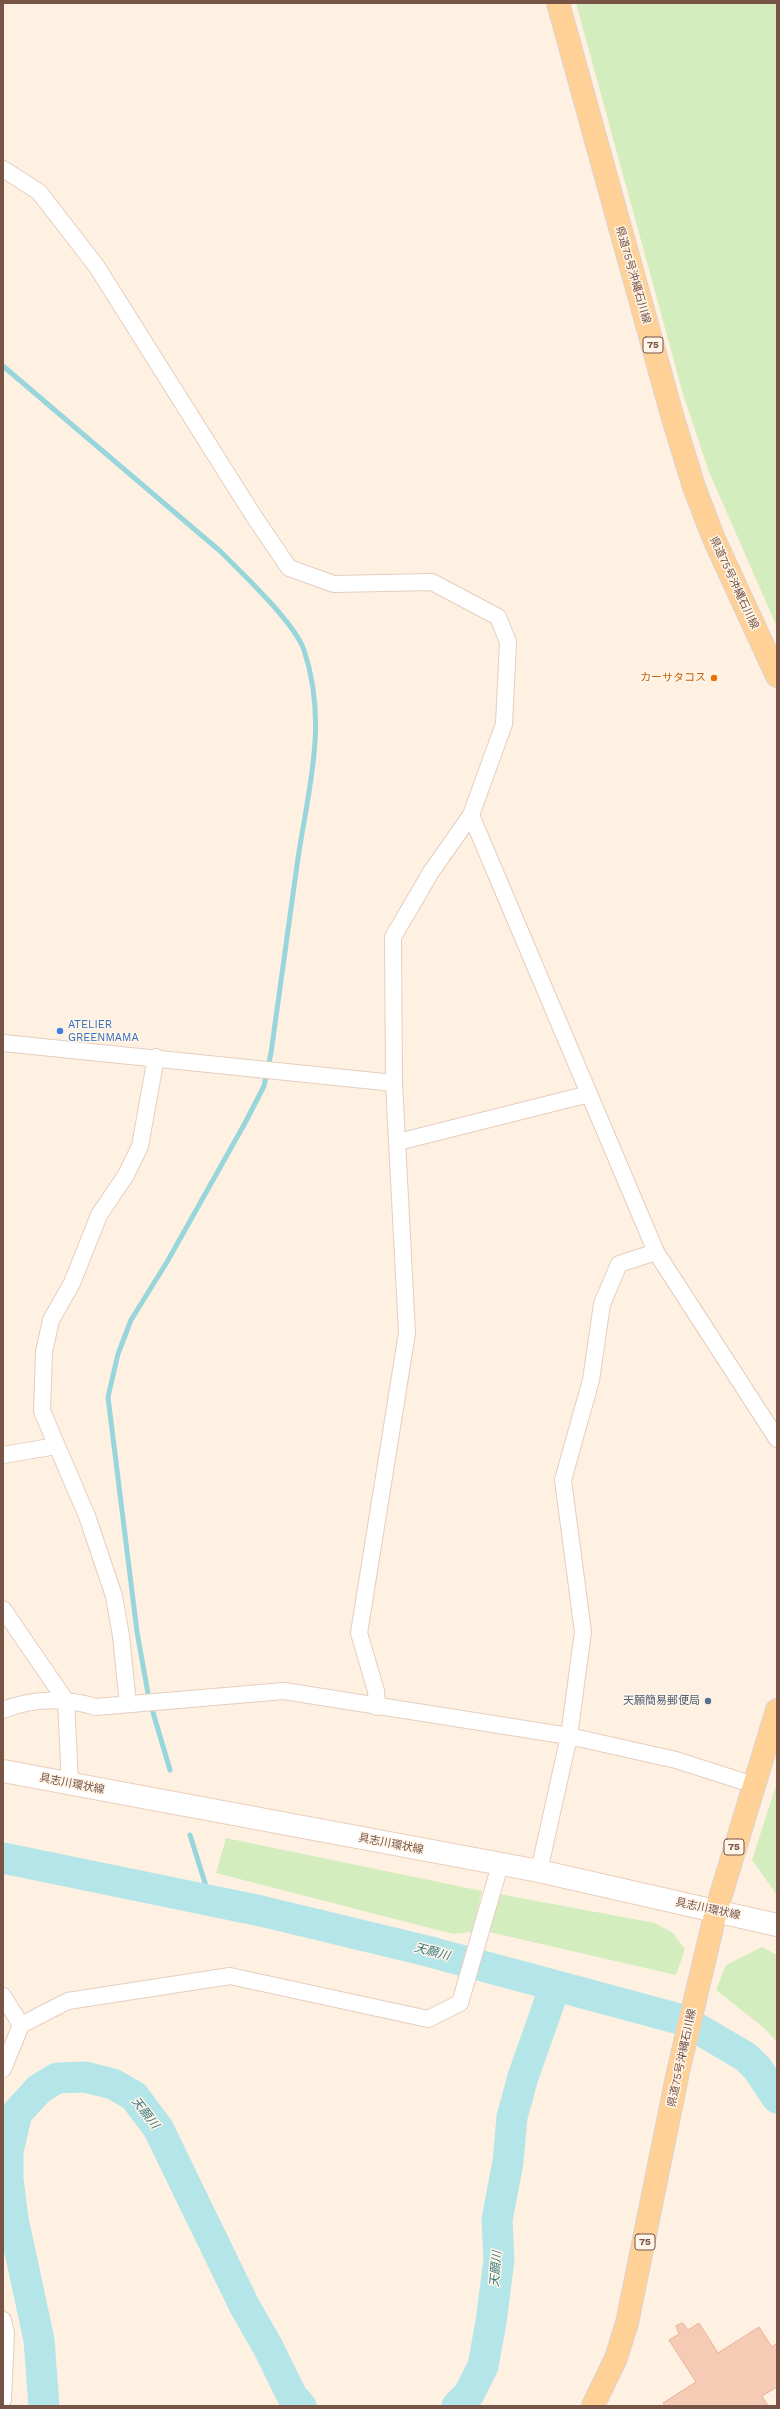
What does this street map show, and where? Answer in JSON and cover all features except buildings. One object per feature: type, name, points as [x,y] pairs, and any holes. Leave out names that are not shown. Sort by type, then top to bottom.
[{"type":"main road","name":"県道75号沖縄石川線","points":[[558,3],[672,415],[694,487],[714,539],[777,676]]},
{"type":"main road","name":"県道75号沖縄石川線","points":[[593,2406],[616,2358],[629,2316],[678,2072],[700,1974],[716,1911],[777,1710]]},
{"type":"main road","name":"具志川環状線","points":[[3,1771],[539,1871],[777,1925]]},
{"type":"street","points":[[3,169],[39,192],[96,267],[253,515],[289,568],[334,584],[432,582],[498,617],[508,642],[504,724],[470,815],[431,872],[393,937],[394,1083],[407,1333],[359,1633],[376,1691],[377,1707]]},
{"type":"street","points":[[470,815],[656,1252],[777,1439]]},
{"type":"street","points":[[3,1043],[156,1057],[394,1083]]},
{"type":"street","points":[[128,1704],[121,1636],[114,1596],[87,1516],[42,1411],[44,1352],[51,1320],[72,1283],[100,1215],[126,1175],[140,1146],[156,1057]]},
{"type":"street","points":[[398,1142],[589,1094]]},
{"type":"street","points":[[539,1871],[569,1736],[584,1632],[563,1480],[591,1380],[602,1304],[619,1264],[656,1252]]},
{"type":"street","points":[[3,1455],[56,1446]]},
{"type":"street","points":[[3,1609],[66,1701],[70,1783]]},
{"type":"street","points":[[3,1710],[21,1703],[74,1700],[96,1707],[284,1691],[377,1707],[569,1736],[676,1760],[754,1785]]},
{"type":"street","points":[[3,2069],[21,2025],[68,2001],[230,1976],[428,2019],[460,2003],[500,1864]]},
{"type":"street","points":[[3,1996],[21,2025]]},
{"type":"street","points":[[3,2320],[6,2333],[3,2400]]},
{"type":"green space","points":[[576,3],[777,3],[777,627],[709,472],[683,394]]},
{"type":"green space","points":[[777,1782],[777,1895],[752,1860]]},
{"type":"green space","points":[[226,1838],[482,1891],[472,1932],[453,1934],[216,1873]]},
{"type":"green space","points":[[499,1894],[655,1923],[673,1933],[685,1949],[676,1975],[489,1932]]},
{"type":"green space","points":[[762,1947],[777,1955],[777,2042],[764,2028],[716,1990],[726,1965]]},
{"type":"waterway","points":[[3,366],[220,551],[279,612],[290,626],[304,650],[311,677],[315,703],[316,728],[311,780],[298,858],[271,1053],[264,1086],[245,1123],[167,1262],[131,1320],[118,1354],[108,1397],[137,1632],[149,1699],[170,1770]]},
{"type":"waterway","points":[[190,1835],[210,1899]]},
{"type":"waterway","name":"天願川","points":[[3,1858],[261,1911],[427,1951],[683,2020],[746,2057],[758,2069],[777,2098]]},
{"type":"waterway","name":"天願川","points":[[457,2406],[469,2394],[483,2366],[491,2322],[499,2260],[497,2220],[508,2162],[512,2117],[523,2077],[555,1986]]},
{"type":"waterway","name":"天願川","points":[[44,2406],[39,2340],[13,2219],[8,2180],[8,2151],[17,2113],[39,2089],[57,2078],[85,2077],[113,2084],[134,2096],[158,2128],[245,2307],[268,2347],[292,2396],[301,2406]]},
{"type":"place","name":"カーサタコス","points":[[714,678]]},
{"type":"place","name":"ATELIER GREENMAMA","points":[[60,1031]]},
{"type":"place","name":"天願簡易郵便局","points":[[708,1701]]}]
